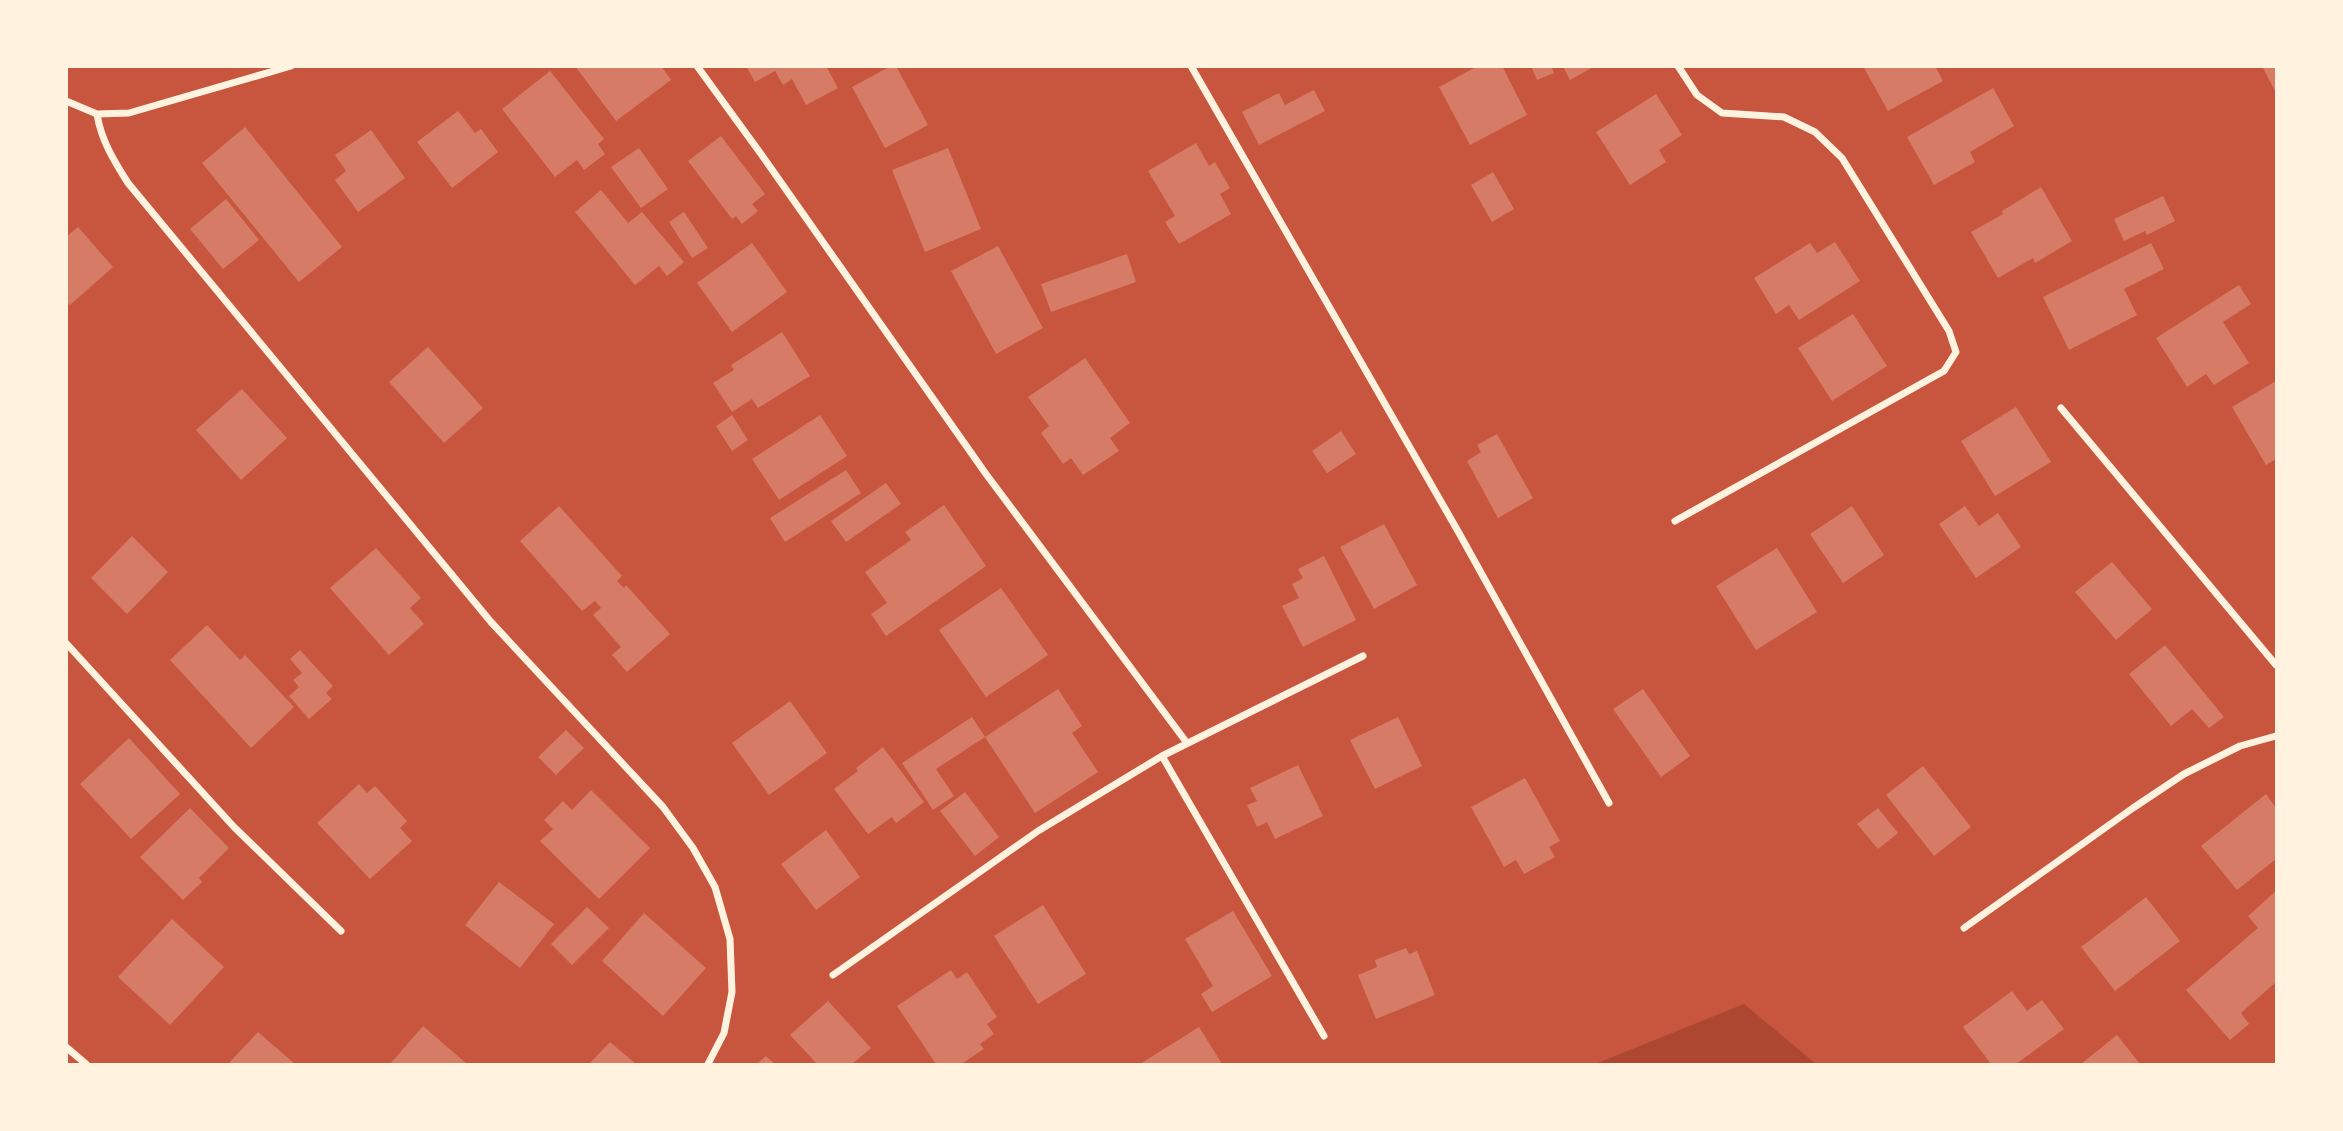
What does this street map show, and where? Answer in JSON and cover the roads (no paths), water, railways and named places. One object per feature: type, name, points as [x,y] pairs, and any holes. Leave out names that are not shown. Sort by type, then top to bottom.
[{"type":"street","points":[[66,101],[97,114],[129,113],[291,66]]},
{"type":"street","points":[[697,66],[986,474],[1187,743]]},
{"type":"street","points":[[1191,66],[1459,533],[1609,803]]},
{"type":"street","points":[[1675,521],[1944,371],[1956,352],[1949,331],[1842,158],[1815,132],[1784,117],[1722,113],[1697,95],[1678,66]]},
{"type":"street","points":[[97,114],[99,129],[106,146],[128,183],[491,622],[663,807],[693,848],[715,887],[730,939],[732,992],[724,1033],[708,1065]]},
{"type":"street","points":[[2061,408],[2277,665]]},
{"type":"street","points":[[66,643],[234,827],[341,931]]},
{"type":"street","points":[[833,975],[1038,831],[1162,756],[1363,656]]},
{"type":"street","points":[[1964,928],[2184,774],[2240,746],[2277,736]]},
{"type":"street","points":[[1162,756],[1324,1036]]},
{"type":"street","points":[[66,1047],[86,1065]]}]
